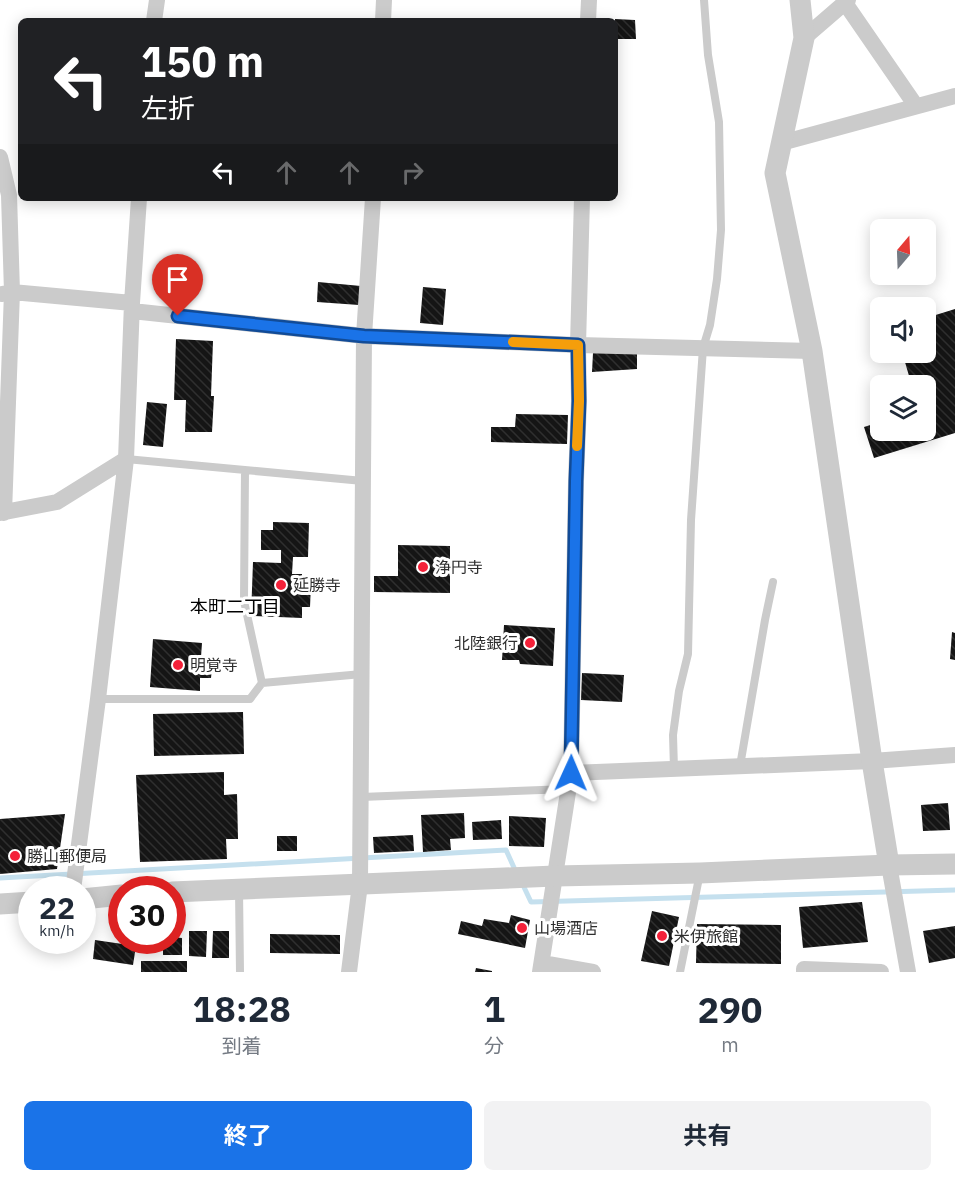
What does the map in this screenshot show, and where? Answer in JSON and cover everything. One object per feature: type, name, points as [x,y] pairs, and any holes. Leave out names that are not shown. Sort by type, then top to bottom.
[{"type":"street","points":[[154,18],[157,0]]},
{"type":"street","points":[[383,18],[384,0]]},
{"type":"street","points":[[588,18],[589,0]]},
{"type":"street","points":[[800,0],[804,38],[775,173],[812,351],[872,761],[908,972]]},
{"type":"street","points":[[804,38],[847,1],[916,106]]},
{"type":"street","points":[[781,143],[955,96]]},
{"type":"street","points":[[0,157],[9,195],[2,513],[57,502],[126,459]]},
{"type":"street","points":[[75,876],[126,459],[139,201]]},
{"type":"street","points":[[349,972],[360,884],[364,336],[374,201]]},
{"type":"street","points":[[582,201],[569,781],[541,967],[593,972]]},
{"type":"street","points":[[6,293],[364,336],[578,345],[812,351]]},
{"type":"street","points":[[569,781],[674,769],[872,761],[955,754]]},
{"type":"street","points":[[186,892],[555,876],[955,864]]},
{"type":"street","points":[[0,904],[18,903]]},
{"type":"street","points":[[804,972],[804,969],[880,972]]},
{"type":"lane","points":[[674,769],[673,735],[679,691],[688,654],[691,520],[703,348],[710,325],[721,230],[719,122],[708,55],[704,0]]},
{"type":"lane","points":[[126,459],[363,481]]},
{"type":"lane","points":[[245,470],[244,601],[262,683]]},
{"type":"lane","points":[[740,766],[772,582]]},
{"type":"lane","points":[[98,699],[250,699],[262,683],[362,674]]},
{"type":"lane","points":[[361,797],[569,781]]},
{"type":"lane","points":[[680,972],[700,873]]},
{"type":"lane","points":[[238,890],[240,972]]},
{"type":"building","points":[[618,19],[635,20],[636,39],[618,39]]},
{"type":"building","points":[[318,282],[361,286],[359,305],[317,302]]},
{"type":"building","points":[[423,287],[446,289],[443,325],[420,323]]},
{"type":"building","points":[[955,309],[955,433],[936,439],[936,375],[909,375],[905,363],[936,363],[936,315]]},
{"type":"building","points":[[176,339],[213,341],[212,432],[185,432],[186,400],[174,400]]},
{"type":"building","points":[[593,353],[637,353],[637,369],[592,372]]},
{"type":"building","points":[[147,402],[167,404],[163,447],[143,445]]},
{"type":"building","points":[[516,414],[568,415],[567,444],[491,442],[491,427],[515,427]]},
{"type":"building","points":[[870,425],[870,441],[929,441],[874,458],[864,427]]},
{"type":"building","points":[[273,522],[309,523],[308,557],[293,557],[292,574],[302,574],[302,584],[311,584],[310,607],[302,607],[302,618],[251,616],[253,562],[281,563],[281,550],[261,550],[261,530],[273,530]]},
{"type":"building","points":[[398,545],[450,546],[450,593],[374,592],[374,576],[398,576]]},
{"type":"building","points":[[504,625],[555,628],[553,666],[520,664],[519,660],[502,660]]},
{"type":"building","points":[[952,632],[955,633],[955,660],[950,659]]},
{"type":"building","points":[[153,639],[202,643],[201,657],[213,658],[211,678],[200,678],[200,691],[150,687]]},
{"type":"building","points":[[582,673],[624,675],[622,702],[581,700]]},
{"type":"building","points":[[243,712],[244,754],[154,756],[153,714]]},
{"type":"building","points":[[224,772],[224,795],[237,794],[238,839],[226,839],[227,859],[140,862],[136,775]]},
{"type":"building","points":[[948,803],[950,830],[923,831],[921,805]]},
{"type":"building","points":[[464,813],[465,838],[450,839],[451,850],[423,852],[421,815]]},
{"type":"building","points":[[65,814],[57,869],[0,874],[0,819]]},
{"type":"building","points":[[509,816],[546,818],[544,847],[509,846]]},
{"type":"building","points":[[501,820],[502,839],[473,840],[472,822]]},
{"type":"building","points":[[413,835],[414,851],[374,853],[373,837]]},
{"type":"building","points":[[277,836],[297,836],[297,851],[277,851]]},
{"type":"building","points":[[862,902],[868,942],[803,948],[799,907]]},
{"type":"building","points":[[652,911],[679,917],[669,966],[641,961]]},
{"type":"building","points":[[511,915],[530,920],[525,948],[458,934],[461,921],[482,926],[484,919],[509,923]]},
{"type":"building","points":[[697,924],[781,925],[781,964],[696,963]]},
{"type":"building","points":[[955,926],[955,958],[929,963],[923,931]]},
{"type":"building","points":[[189,931],[207,931],[206,957],[189,956]]},
{"type":"building","points":[[213,931],[229,931],[229,958],[212,958]]},
{"type":"building","points":[[270,934],[340,935],[340,954],[270,953]]},
{"type":"building","points":[[96,940],[108,942],[108,954],[135,954],[133,965],[93,959],[94,954],[96,954]]},
{"type":"building","points":[[141,961],[187,961],[187,972],[141,972]]},
{"type":"building","points":[[476,968],[492,971],[492,972],[475,972]]},
{"type":"waterway","points":[[0,878],[506,850],[516,872]]},
{"type":"waterway","points":[[522,883],[531,902],[955,890]]},
{"type":"slow traffic","points":[[513,342],[578,345],[577,446]]},
{"type":"place","name":"浄円寺","points":[[423,567]]},
{"type":"place","name":"延勝寺","points":[[281,585]]},
{"type":"place","name":"北陸銀行","points":[[530,643]]},
{"type":"place","name":"明覚寺","points":[[178,665]]},
{"type":"place","name":"勝山郵便局","points":[[15,856]]},
{"type":"place","name":"山場酒店","points":[[522,928]]},
{"type":"place","name":"米伊旅館","points":[[662,936]]},
{"type":"district","name":"本町二丁目","points":[[235,607]]},
{"type":"route","points":[[178,316],[364,336],[578,345],[579,401],[571,773]]}]
